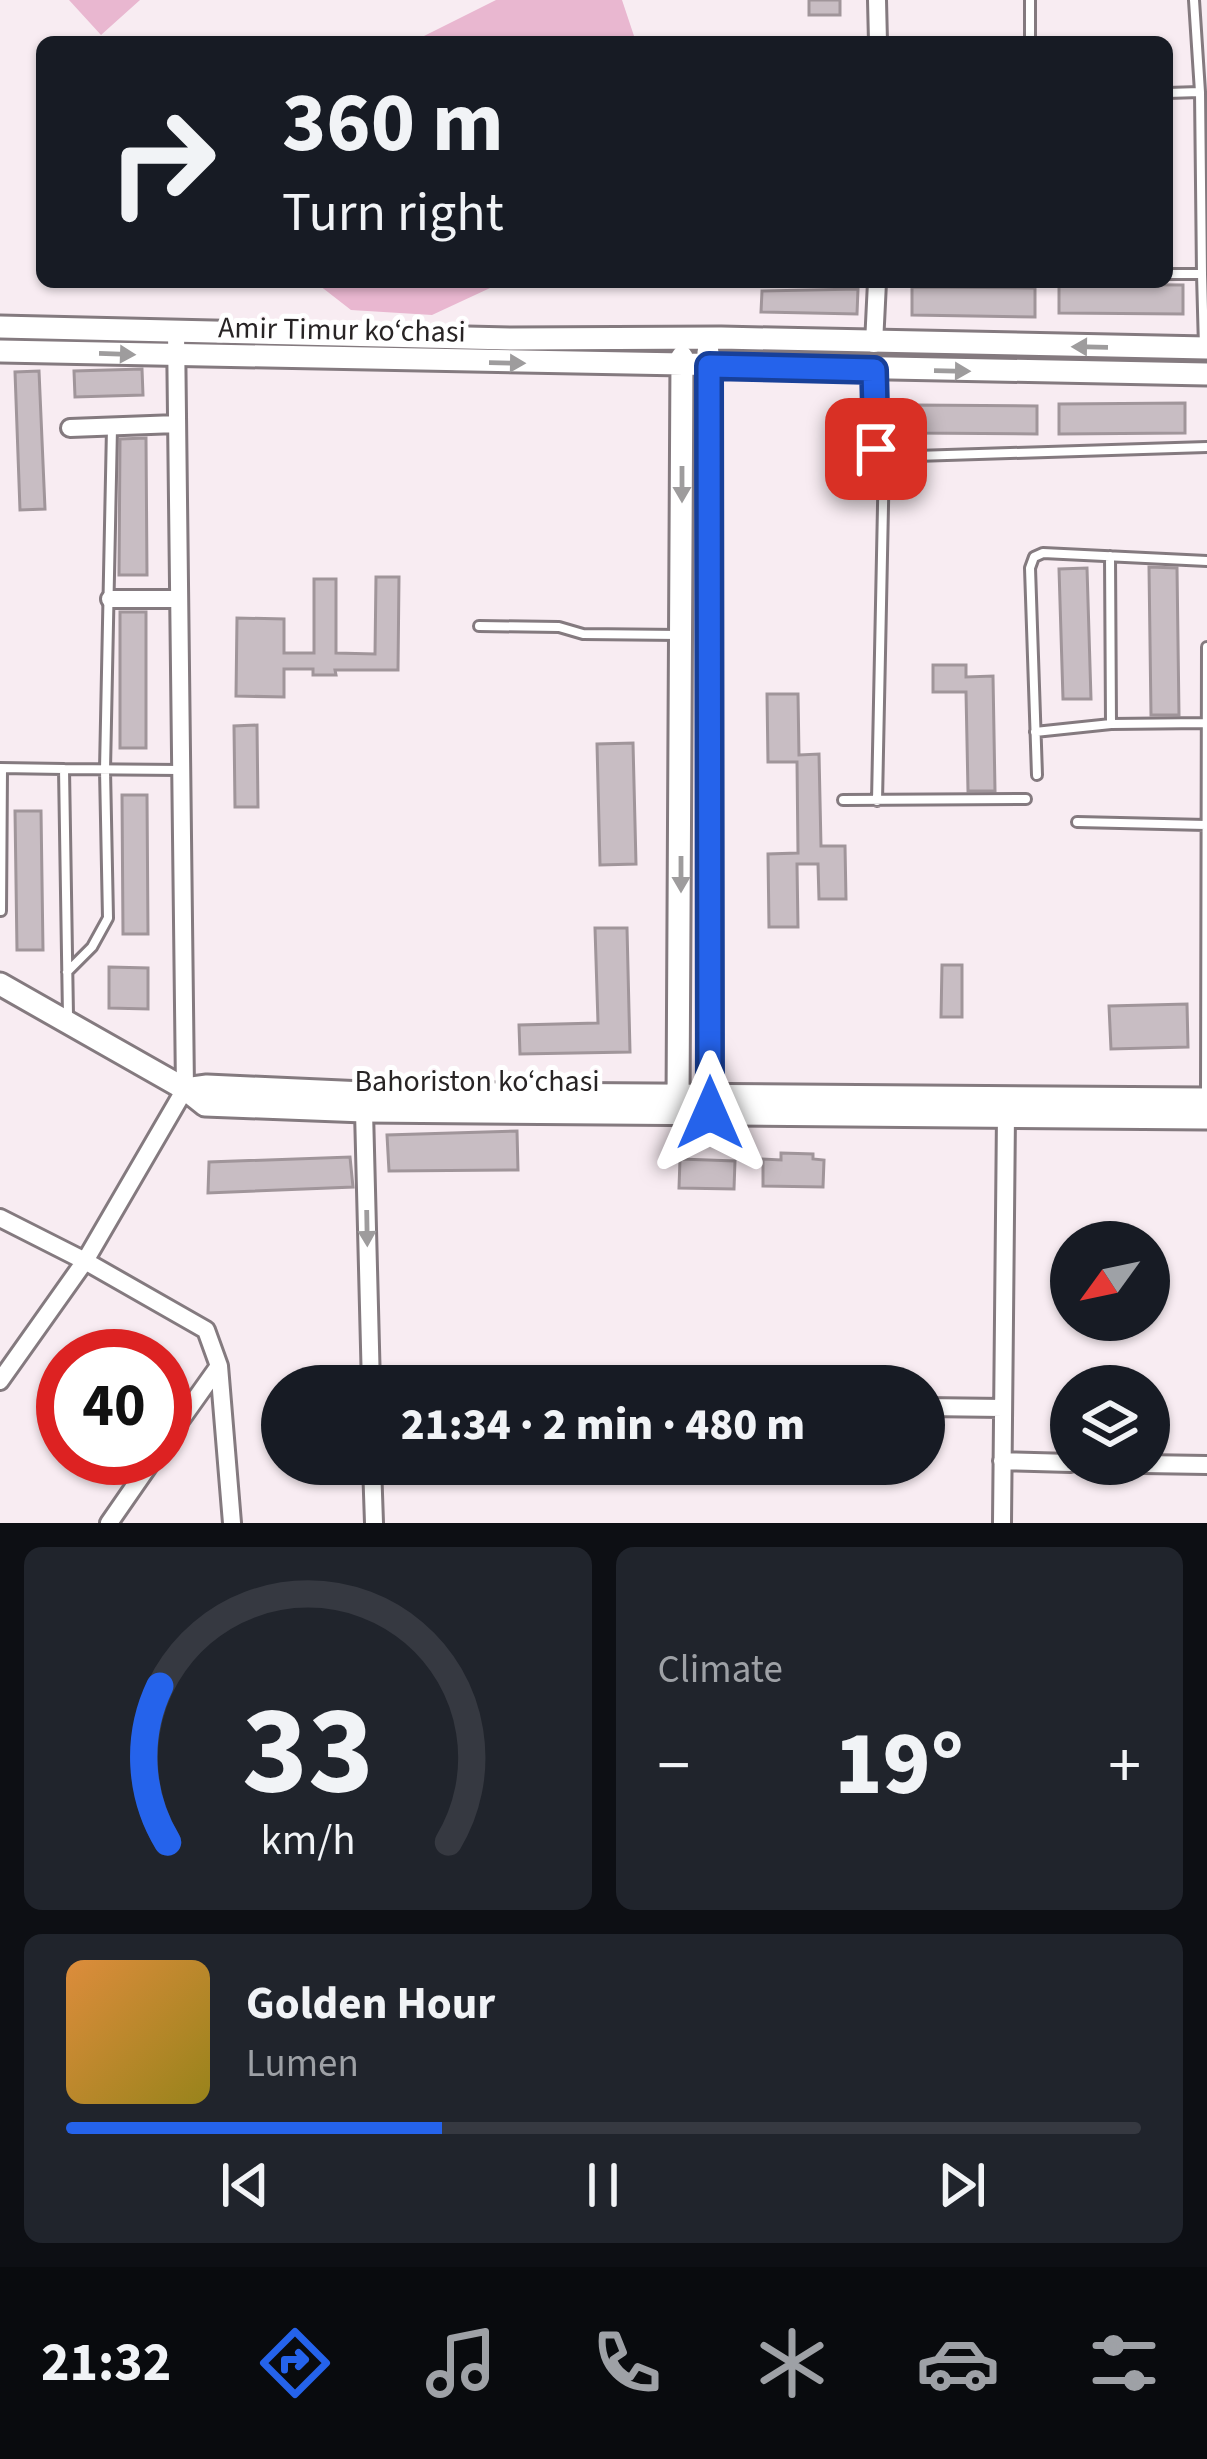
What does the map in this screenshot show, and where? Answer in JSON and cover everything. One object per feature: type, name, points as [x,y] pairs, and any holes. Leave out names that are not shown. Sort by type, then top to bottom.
[{"type":"street","points":[[877,0],[878,36]]},
{"type":"street","points":[[874,370],[877,288]]},
{"type":"street","name":"Amir Timur ko‘chasi","points":[[0,327],[1206,348]]},
{"type":"street","points":[[0,1381],[85,1261],[185,1089],[176,331]]},
{"type":"street","points":[[678,1102],[681,338]]},
{"type":"street","points":[[708,338],[710,1103]]},
{"type":"street","name":"Amir Timur ko‘chasi","points":[[0,351],[1207,374]]},
{"type":"street","points":[[70,428],[177,424]]},
{"type":"street","points":[[110,599],[179,598]]},
{"type":"street","name":"Bahoriston ko‘chasi","points":[[0,984],[185,1089],[205,1105],[364,1111],[678,1102]]},
{"type":"street","name":"Bahoriston ko‘chasi","points":[[185,1089],[207,1086],[1207,1118]]},
{"type":"street","name":"Bahoriston ko‘chasi","points":[[710,1103],[1207,1099]]},
{"type":"street","points":[[364,1111],[370,1365]]},
{"type":"street","points":[[1002,1523],[1006,1114]]},
{"type":"street","points":[[0,1218],[206,1330],[219,1366],[232,1523]]},
{"type":"street","points":[[192,1404],[219,1366]]},
{"type":"street","points":[[945,1407],[1003,1408]]},
{"type":"street","points":[[1002,1461],[1050,1462]]},
{"type":"street","points":[[1170,1464],[1207,1465]]},
{"type":"street","points":[[109,1523],[135,1485]]},
{"type":"street","points":[[373,1485],[374,1523]]},
{"type":"lane","points":[[1030,0],[1030,36]]},
{"type":"lane","points":[[1194,0],[1204,171],[1206,348]]},
{"type":"lane","points":[[1173,93],[1201,92]]},
{"type":"lane","points":[[1173,274],[1202,274]]},
{"type":"lane","points":[[874,370],[875,444],[884,457],[877,801]]},
{"type":"lane","points":[[68,971],[92,947],[108,918],[105,770],[112,427]]},
{"type":"lane","points":[[884,457],[1207,447]]},
{"type":"lane","points":[[1037,775],[1030,568],[1034,557],[1043,553],[1207,561]]},
{"type":"lane","points":[[1110,556],[1111,724]]},
{"type":"lane","points":[[478,626],[682,635]]},
{"type":"lane","points":[[1207,647],[1207,1099]]},
{"type":"lane","points":[[1036,732],[1111,724],[1205,723]]},
{"type":"lane","points":[[1,911],[1,769],[182,770]]},
{"type":"lane","points":[[64,769],[68,1023]]},
{"type":"lane","points":[[843,800],[1026,799]]},
{"type":"lane","points":[[1077,822],[1206,825]]},
{"type":"shaded area","points":[[69,0],[140,0],[101,35]]},
{"type":"shaded area","points":[[496,0],[622,0],[634,36],[424,36]]},
{"type":"shaded area","points":[[323,288],[490,288],[432,315],[351,310]]},
{"type":"building","points":[[809,0],[840,0],[840,15],[809,15]]},
{"type":"building","points":[[1183,285],[1183,314],[1059,313],[1059,288]]},
{"type":"building","points":[[912,288],[1035,288],[1035,317],[912,315]]},
{"type":"building","points":[[858,289],[857,314],[761,312],[762,291]]},
{"type":"building","points":[[142,369],[143,395],[75,397],[74,371]]},
{"type":"building","points":[[39,371],[45,509],[20,510],[15,372]]},
{"type":"building","points":[[1185,403],[1185,433],[1059,434],[1059,404]]},
{"type":"building","points":[[912,405],[1037,406],[1037,434],[912,433]]},
{"type":"building","points":[[146,438],[147,575],[119,575],[120,439]]},
{"type":"building","points":[[1149,567],[1177,568],[1179,715],[1151,715]]},
{"type":"building","points":[[1087,568],[1091,699],[1063,699],[1059,569]]},
{"type":"building","points":[[376,577],[399,577],[398,670],[335,670],[336,675],[313,675],[313,669],[284,669],[284,697],[236,696],[237,618],[284,619],[284,653],[314,653],[314,579],[336,579],[336,653],[375,654]]},
{"type":"building","points":[[120,612],[146,612],[146,748],[120,748]]},
{"type":"building","points":[[933,665],[966,665],[966,677],[993,676],[995,791],[968,791],[966,692],[933,692]]},
{"type":"building","points":[[767,694],[798,694],[799,755],[819,754],[821,846],[845,846],[846,899],[819,899],[818,864],[797,864],[798,927],[769,927],[768,854],[798,853],[797,762],[768,762]]},
{"type":"building","points":[[257,725],[258,807],[235,807],[234,726]]},
{"type":"building","points":[[633,743],[636,864],[600,865],[597,744]]},
{"type":"building","points":[[122,795],[147,795],[148,934],[123,934]]},
{"type":"building","points":[[15,811],[41,811],[43,950],[17,950]]},
{"type":"building","points":[[595,928],[627,928],[630,1052],[520,1054],[519,1025],[598,1023]]},
{"type":"building","points":[[942,965],[962,965],[962,1017],[941,1017]]},
{"type":"building","points":[[109,967],[148,968],[148,1009],[109,1008]]},
{"type":"building","points":[[1187,1004],[1188,1047],[1111,1049],[1109,1006]]},
{"type":"building","points":[[517,1131],[518,1170],[389,1171],[387,1135]]},
{"type":"building","points":[[781,1153],[813,1154],[813,1159],[824,1160],[823,1187],[763,1186],[763,1159],[781,1160]]},
{"type":"building","points":[[350,1157],[353,1187],[208,1193],[209,1162]]},
{"type":"building","points":[[680,1159],[735,1161],[734,1189],[679,1188]]},
{"type":"route","points":[[710,1113],[709,366],[874,370],[876,449]]}]
